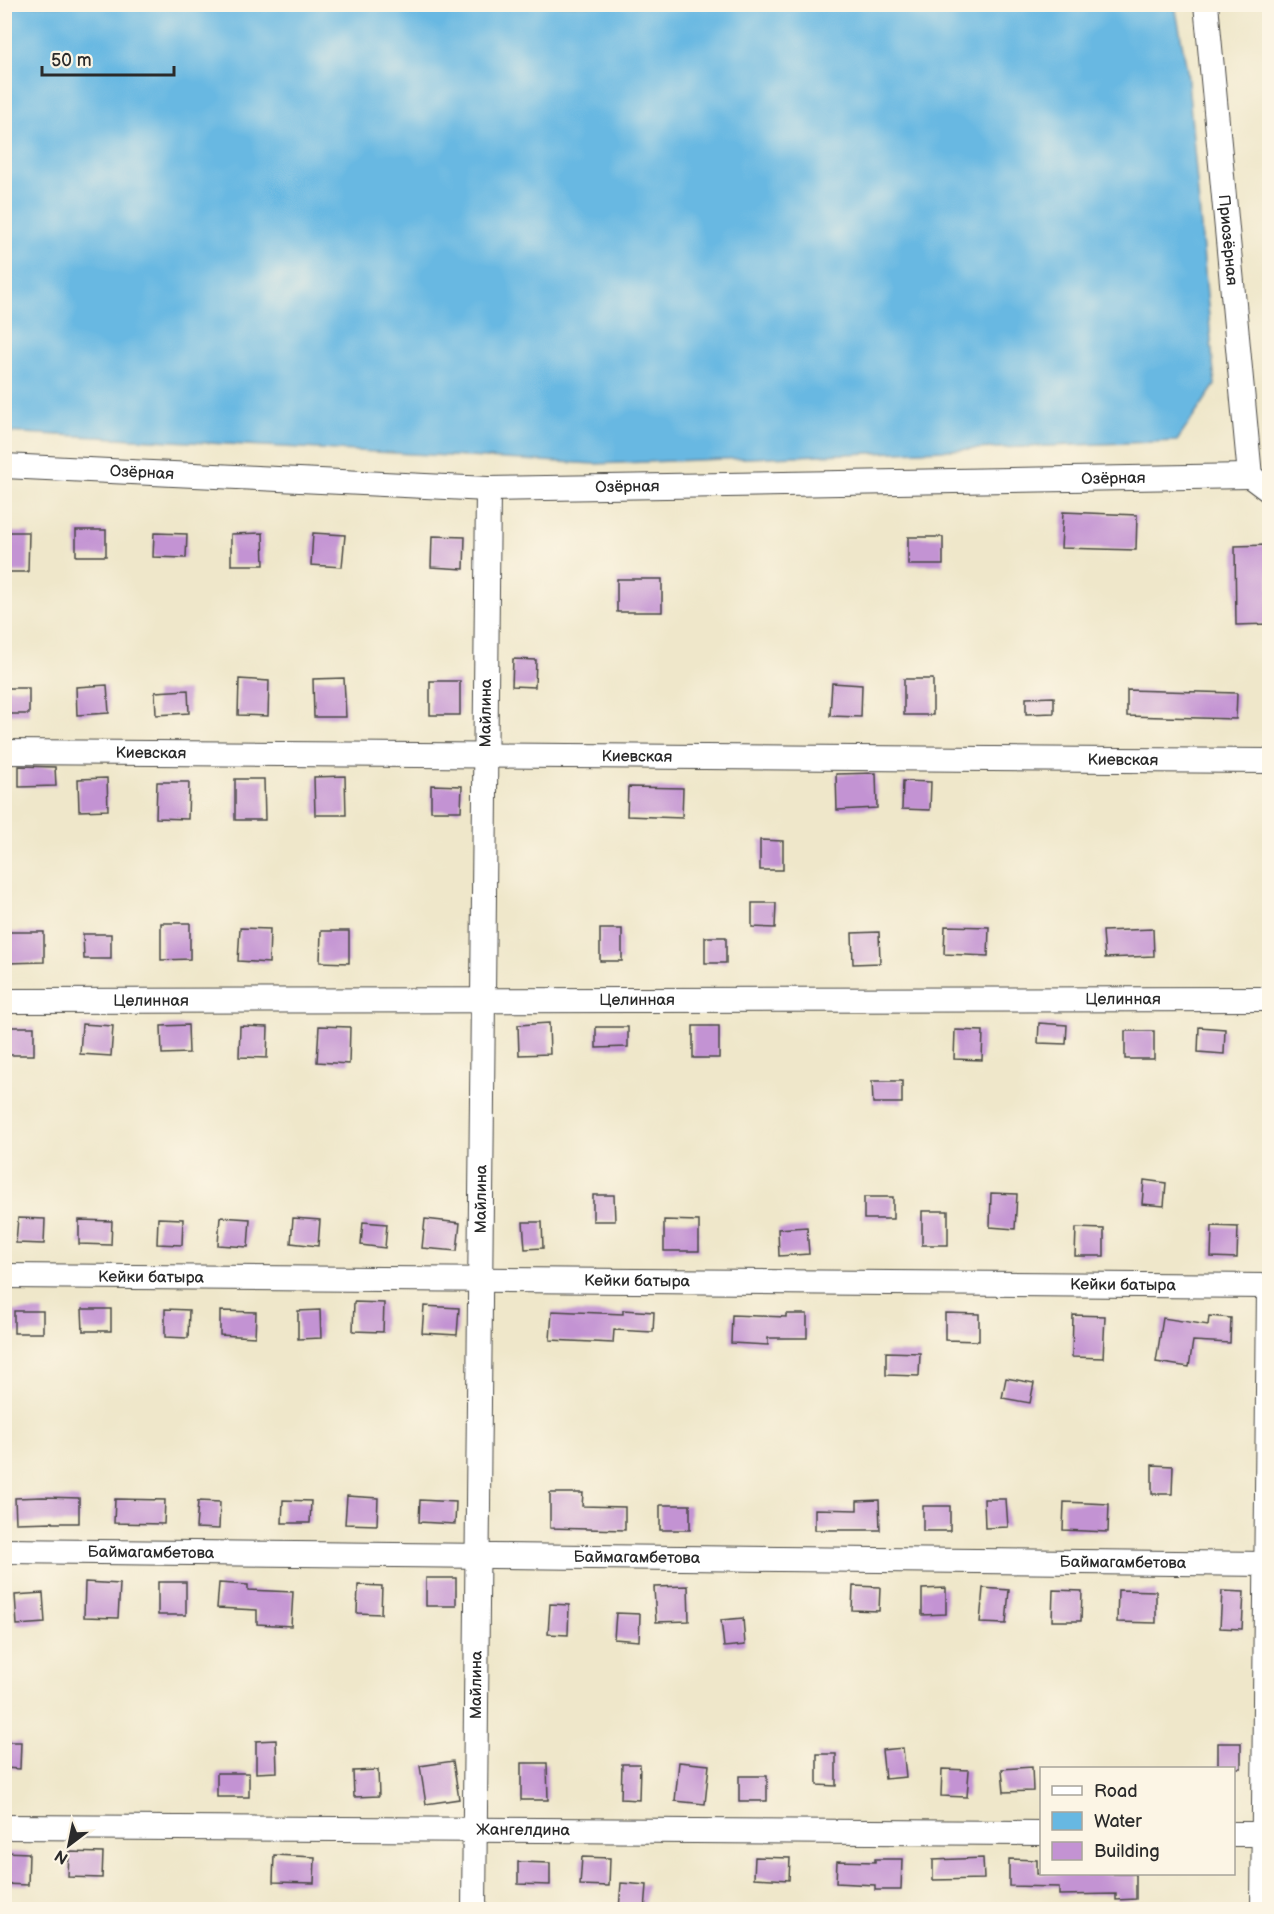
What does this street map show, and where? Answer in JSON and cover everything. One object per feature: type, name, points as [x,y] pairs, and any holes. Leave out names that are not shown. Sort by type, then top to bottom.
[{"type":"street","name":"Приозёрная","points":[[1206,4],[1251,476]]},
{"type":"street","name":"Озёрная","points":[[4,466],[488,489],[1251,476]]},
{"type":"street","points":[[1251,476],[1269,490]]},
{"type":"street","name":"Майлина","points":[[474,1910],[488,489]]},
{"type":"street","name":"Киевская","points":[[4,752],[1269,761]]},
{"type":"street","name":"Целинная","points":[[4,1001],[1269,999]]},
{"type":"street","name":"Кейки батыра","points":[[4,1276],[1269,1286]]},
{"type":"street","points":[[1263,1910],[1269,1286]]},
{"type":"street","name":"Баймагамбетова","points":[[4,1551],[1268,1564]]},
{"type":"street","name":"Жангелдина","points":[[4,1827],[1040,1833]]},
{"type":"street","points":[[1235,1834],[1264,1834]]},
{"type":"water","points":[[4,5],[1175,5],[1187,70],[1215,385],[1177,441],[595,464],[5,432]]},
{"type":"building","points":[[1063,512],[1137,515],[1136,550],[1061,548]]},
{"type":"building","points":[[76,530],[106,530],[106,556],[76,556]]},
{"type":"building","points":[[4,532],[29,532],[28,572],[4,572]]},
{"type":"building","points":[[154,533],[187,534],[186,558],[153,557]]},
{"type":"building","points":[[263,533],[264,565],[231,565],[231,534]]},
{"type":"building","points":[[313,533],[345,535],[342,567],[311,565]]},
{"type":"building","points":[[432,536],[465,537],[464,569],[431,567]]},
{"type":"building","points":[[908,537],[943,537],[943,565],[908,565]]},
{"type":"building","points":[[1269,545],[1269,624],[1236,625],[1235,546]]},
{"type":"building","points":[[617,579],[662,579],[662,612],[617,612]]},
{"type":"building","points":[[513,659],[536,660],[535,687],[512,686]]},
{"type":"building","points":[[344,678],[346,717],[314,717],[313,679]]},
{"type":"building","points":[[239,679],[269,681],[268,716],[238,715]]},
{"type":"building","points":[[904,679],[933,679],[933,715],[904,715]]},
{"type":"building","points":[[430,681],[460,681],[460,715],[430,715]]},
{"type":"building","points":[[832,683],[862,685],[861,717],[830,716]]},
{"type":"building","points":[[107,685],[109,713],[77,715],[76,687]]},
{"type":"building","points":[[4,688],[29,688],[29,714],[4,714]]},
{"type":"building","points":[[188,690],[189,713],[156,715],[155,692]]},
{"type":"building","points":[[1127,690],[1237,693],[1236,719],[1127,716]]},
{"type":"building","points":[[1054,697],[1054,713],[1026,714],[1026,698]]},
{"type":"building","points":[[19,766],[55,767],[56,786],[19,787]]},
{"type":"building","points":[[876,773],[877,808],[837,810],[836,774]]},
{"type":"building","points":[[345,776],[346,815],[315,815],[314,777]]},
{"type":"building","points":[[107,778],[108,810],[79,811],[78,779]]},
{"type":"building","points":[[235,779],[264,779],[265,820],[235,820]]},
{"type":"building","points":[[903,781],[931,782],[930,810],[902,809]]},
{"type":"building","points":[[157,782],[189,782],[188,819],[156,818]]},
{"type":"building","points":[[431,785],[462,786],[461,811],[431,811]]},
{"type":"building","points":[[628,787],[683,788],[682,818],[627,816]]},
{"type":"building","points":[[760,840],[783,841],[783,870],[760,870]]},
{"type":"building","points":[[752,903],[776,903],[775,928],[752,927]]},
{"type":"building","points":[[161,923],[190,923],[190,959],[161,960]]},
{"type":"building","points":[[945,926],[989,927],[988,956],[944,954]]},
{"type":"building","points":[[240,928],[270,929],[269,963],[238,961]]},
{"type":"building","points":[[600,929],[622,929],[622,961],[600,961]]},
{"type":"building","points":[[1153,929],[1154,956],[1105,958],[1103,931]]},
{"type":"building","points":[[321,931],[349,931],[349,963],[320,962]]},
{"type":"building","points":[[6,932],[44,932],[44,962],[6,963]]},
{"type":"building","points":[[879,932],[880,963],[853,964],[852,933]]},
{"type":"building","points":[[83,934],[111,934],[111,959],[84,959]]},
{"type":"building","points":[[705,937],[726,937],[726,963],[705,963]]},
{"type":"building","points":[[549,1023],[550,1054],[519,1055],[518,1025]]},
{"type":"building","points":[[1039,1023],[1067,1025],[1066,1044],[1038,1043]]},
{"type":"building","points":[[82,1024],[113,1026],[111,1056],[80,1054]]},
{"type":"building","points":[[188,1025],[189,1053],[162,1054],[161,1026]]},
{"type":"building","points":[[240,1026],[268,1027],[267,1058],[239,1057]]},
{"type":"building","points":[[319,1026],[350,1027],[349,1064],[317,1062]]},
{"type":"building","points":[[693,1026],[719,1026],[719,1058],[693,1058]]},
{"type":"building","points":[[5,1027],[34,1027],[34,1055],[5,1055]]},
{"type":"building","points":[[596,1027],[628,1027],[628,1047],[596,1048]]},
{"type":"building","points":[[1199,1027],[1225,1029],[1224,1054],[1198,1052]]},
{"type":"building","points":[[955,1030],[983,1031],[982,1060],[954,1059]]},
{"type":"building","points":[[1125,1031],[1154,1031],[1154,1059],[1125,1059]]},
{"type":"building","points":[[872,1081],[902,1081],[902,1103],[873,1103]]},
{"type":"building","points":[[1144,1180],[1166,1183],[1164,1206],[1142,1204]]},
{"type":"building","points":[[991,1193],[1017,1194],[1015,1229],[990,1227]]},
{"type":"building","points":[[593,1195],[614,1195],[615,1221],[593,1221]]},
{"type":"building","points":[[864,1197],[893,1197],[893,1219],[864,1219]]},
{"type":"building","points":[[922,1211],[948,1211],[948,1245],[922,1245]]},
{"type":"building","points":[[220,1217],[250,1219],[248,1247],[218,1245]]},
{"type":"building","points":[[18,1218],[45,1219],[44,1244],[16,1243]]},
{"type":"building","points":[[158,1218],[183,1219],[182,1245],[157,1244]]},
{"type":"building","points":[[293,1218],[320,1220],[318,1246],[291,1243]]},
{"type":"building","points":[[425,1219],[460,1223],[457,1251],[422,1248]]},
{"type":"building","points":[[79,1220],[112,1221],[111,1245],[79,1244]]},
{"type":"building","points":[[664,1220],[699,1221],[699,1251],[664,1251]]},
{"type":"building","points":[[363,1222],[387,1224],[385,1248],[361,1245]]},
{"type":"building","points":[[523,1222],[542,1222],[543,1248],[525,1249]]},
{"type":"building","points":[[1212,1226],[1238,1227],[1237,1258],[1211,1257]]},
{"type":"building","points":[[807,1227],[809,1254],[779,1256],[778,1229]]},
{"type":"building","points":[[1076,1228],[1104,1229],[1104,1256],[1075,1256]]},
{"type":"building","points":[[354,1302],[384,1303],[383,1332],[353,1331]]},
{"type":"building","points":[[424,1306],[459,1308],[457,1335],[422,1333]]},
{"type":"building","points":[[82,1309],[111,1309],[111,1331],[83,1331]]},
{"type":"building","points":[[165,1309],[189,1310],[188,1338],[165,1337]]},
{"type":"building","points":[[320,1310],[321,1338],[298,1339],[298,1311]]},
{"type":"building","points":[[623,1310],[654,1312],[653,1332],[614,1330],[613,1343],[550,1340],[552,1311],[623,1314]]},
{"type":"building","points":[[14,1311],[43,1311],[43,1333],[14,1333]]},
{"type":"building","points":[[220,1311],[256,1312],[255,1337],[220,1335]]},
{"type":"building","points":[[945,1313],[979,1314],[979,1341],[945,1340]]},
{"type":"building","points":[[786,1314],[807,1314],[807,1338],[768,1338],[768,1345],[731,1343],[732,1315],[786,1317]]},
{"type":"building","points":[[1073,1315],[1105,1316],[1103,1358],[1072,1357]]},
{"type":"building","points":[[1209,1316],[1231,1318],[1230,1343],[1193,1341],[1189,1367],[1156,1362],[1163,1318],[1208,1325]]},
{"type":"building","points":[[886,1352],[920,1353],[919,1376],[886,1375]]},
{"type":"building","points":[[1006,1378],[1034,1383],[1030,1403],[1002,1398]]},
{"type":"building","points":[[1152,1465],[1173,1466],[1172,1494],[1152,1494]]},
{"type":"building","points":[[550,1493],[583,1493],[582,1506],[625,1507],[625,1530],[550,1528]]},
{"type":"building","points":[[347,1496],[378,1498],[377,1525],[345,1524]]},
{"type":"building","points":[[15,1498],[79,1498],[79,1523],[16,1523]]},
{"type":"building","points":[[115,1499],[165,1500],[164,1524],[114,1523]]},
{"type":"building","points":[[984,1499],[1006,1499],[1008,1527],[985,1528]]},
{"type":"building","points":[[283,1500],[311,1501],[310,1523],[282,1523]]},
{"type":"building","points":[[420,1500],[456,1502],[455,1524],[419,1522]]},
{"type":"building","points":[[879,1500],[880,1530],[815,1530],[815,1509],[857,1510],[857,1501]]},
{"type":"building","points":[[198,1501],[220,1502],[219,1529],[196,1528]]},
{"type":"building","points":[[1064,1502],[1109,1504],[1108,1532],[1063,1530]]},
{"type":"building","points":[[660,1505],[690,1505],[690,1530],[660,1530]]},
{"type":"building","points":[[923,1506],[950,1506],[950,1531],[923,1531]]},
{"type":"building","points":[[426,1578],[456,1578],[456,1606],[426,1606]]},
{"type":"building","points":[[85,1582],[120,1584],[118,1618],[84,1617]]},
{"type":"building","points":[[158,1582],[186,1582],[186,1615],[158,1615]]},
{"type":"building","points":[[219,1583],[248,1585],[248,1590],[293,1592],[291,1626],[257,1624],[257,1610],[217,1608]]},
{"type":"building","points":[[358,1585],[382,1586],[381,1614],[357,1613]]},
{"type":"building","points":[[688,1586],[689,1621],[656,1622],[654,1587]]},
{"type":"building","points":[[853,1586],[880,1587],[879,1611],[852,1610]]},
{"type":"building","points":[[946,1588],[946,1614],[922,1615],[922,1589]]},
{"type":"building","points":[[983,1588],[1009,1590],[1006,1624],[980,1623]]},
{"type":"building","points":[[1053,1590],[1082,1591],[1081,1621],[1052,1621]]},
{"type":"building","points":[[1118,1590],[1156,1591],[1156,1623],[1117,1622]]},
{"type":"building","points":[[1222,1591],[1244,1592],[1242,1629],[1220,1628]]},
{"type":"building","points":[[43,1593],[45,1623],[17,1625],[15,1595]]},
{"type":"building","points":[[550,1604],[569,1605],[568,1635],[548,1634]]},
{"type":"building","points":[[616,1613],[640,1614],[639,1641],[614,1639]]},
{"type":"building","points":[[743,1618],[745,1645],[724,1647],[721,1620]]},
{"type":"building","points":[[276,1740],[277,1772],[256,1773],[256,1741]]},
{"type":"building","points":[[4,1742],[21,1742],[20,1769],[4,1768]]},
{"type":"building","points":[[1218,1743],[1241,1743],[1241,1768],[1218,1767]]},
{"type":"building","points":[[903,1748],[906,1777],[885,1779],[882,1750]]},
{"type":"building","points":[[817,1754],[836,1754],[836,1786],[817,1785]]},
{"type":"building","points":[[453,1761],[459,1799],[426,1804],[420,1766]]},
{"type":"building","points":[[679,1762],[709,1765],[705,1804],[675,1801]]},
{"type":"building","points":[[521,1763],[547,1763],[548,1800],[521,1800]]},
{"type":"building","points":[[622,1764],[640,1764],[639,1800],[621,1799]]},
{"type":"building","points":[[1032,1767],[1033,1791],[1004,1792],[1002,1769]]},
{"type":"building","points":[[942,1769],[969,1770],[967,1797],[941,1796]]},
{"type":"building","points":[[378,1770],[379,1796],[354,1797],[353,1771]]},
{"type":"building","points":[[217,1773],[249,1773],[249,1797],[217,1797]]},
{"type":"building","points":[[739,1776],[767,1776],[767,1801],[739,1801]]},
{"type":"building","points":[[4,1852],[29,1853],[28,1885],[4,1884]]},
{"type":"building","points":[[69,1852],[103,1853],[102,1878],[68,1877]]},
{"type":"building","points":[[274,1855],[315,1857],[314,1883],[273,1882]]},
{"type":"building","points":[[582,1857],[610,1858],[609,1886],[580,1885]]},
{"type":"building","points":[[755,1857],[790,1858],[789,1880],[754,1878]]},
{"type":"building","points":[[983,1858],[984,1879],[933,1880],[933,1860]]},
{"type":"building","points":[[875,1859],[902,1859],[901,1890],[875,1890],[875,1885],[836,1883],[837,1861],[875,1862]]},
{"type":"building","points":[[1009,1859],[1037,1860],[1037,1874],[1040,1875],[1136,1875],[1136,1899],[1116,1900],[1116,1894],[1059,1895],[1059,1887],[1009,1886]]},
{"type":"building","points":[[518,1862],[550,1863],[550,1885],[518,1884]]},
{"type":"building","points":[[621,1883],[647,1885],[645,1910],[619,1910]]}]
